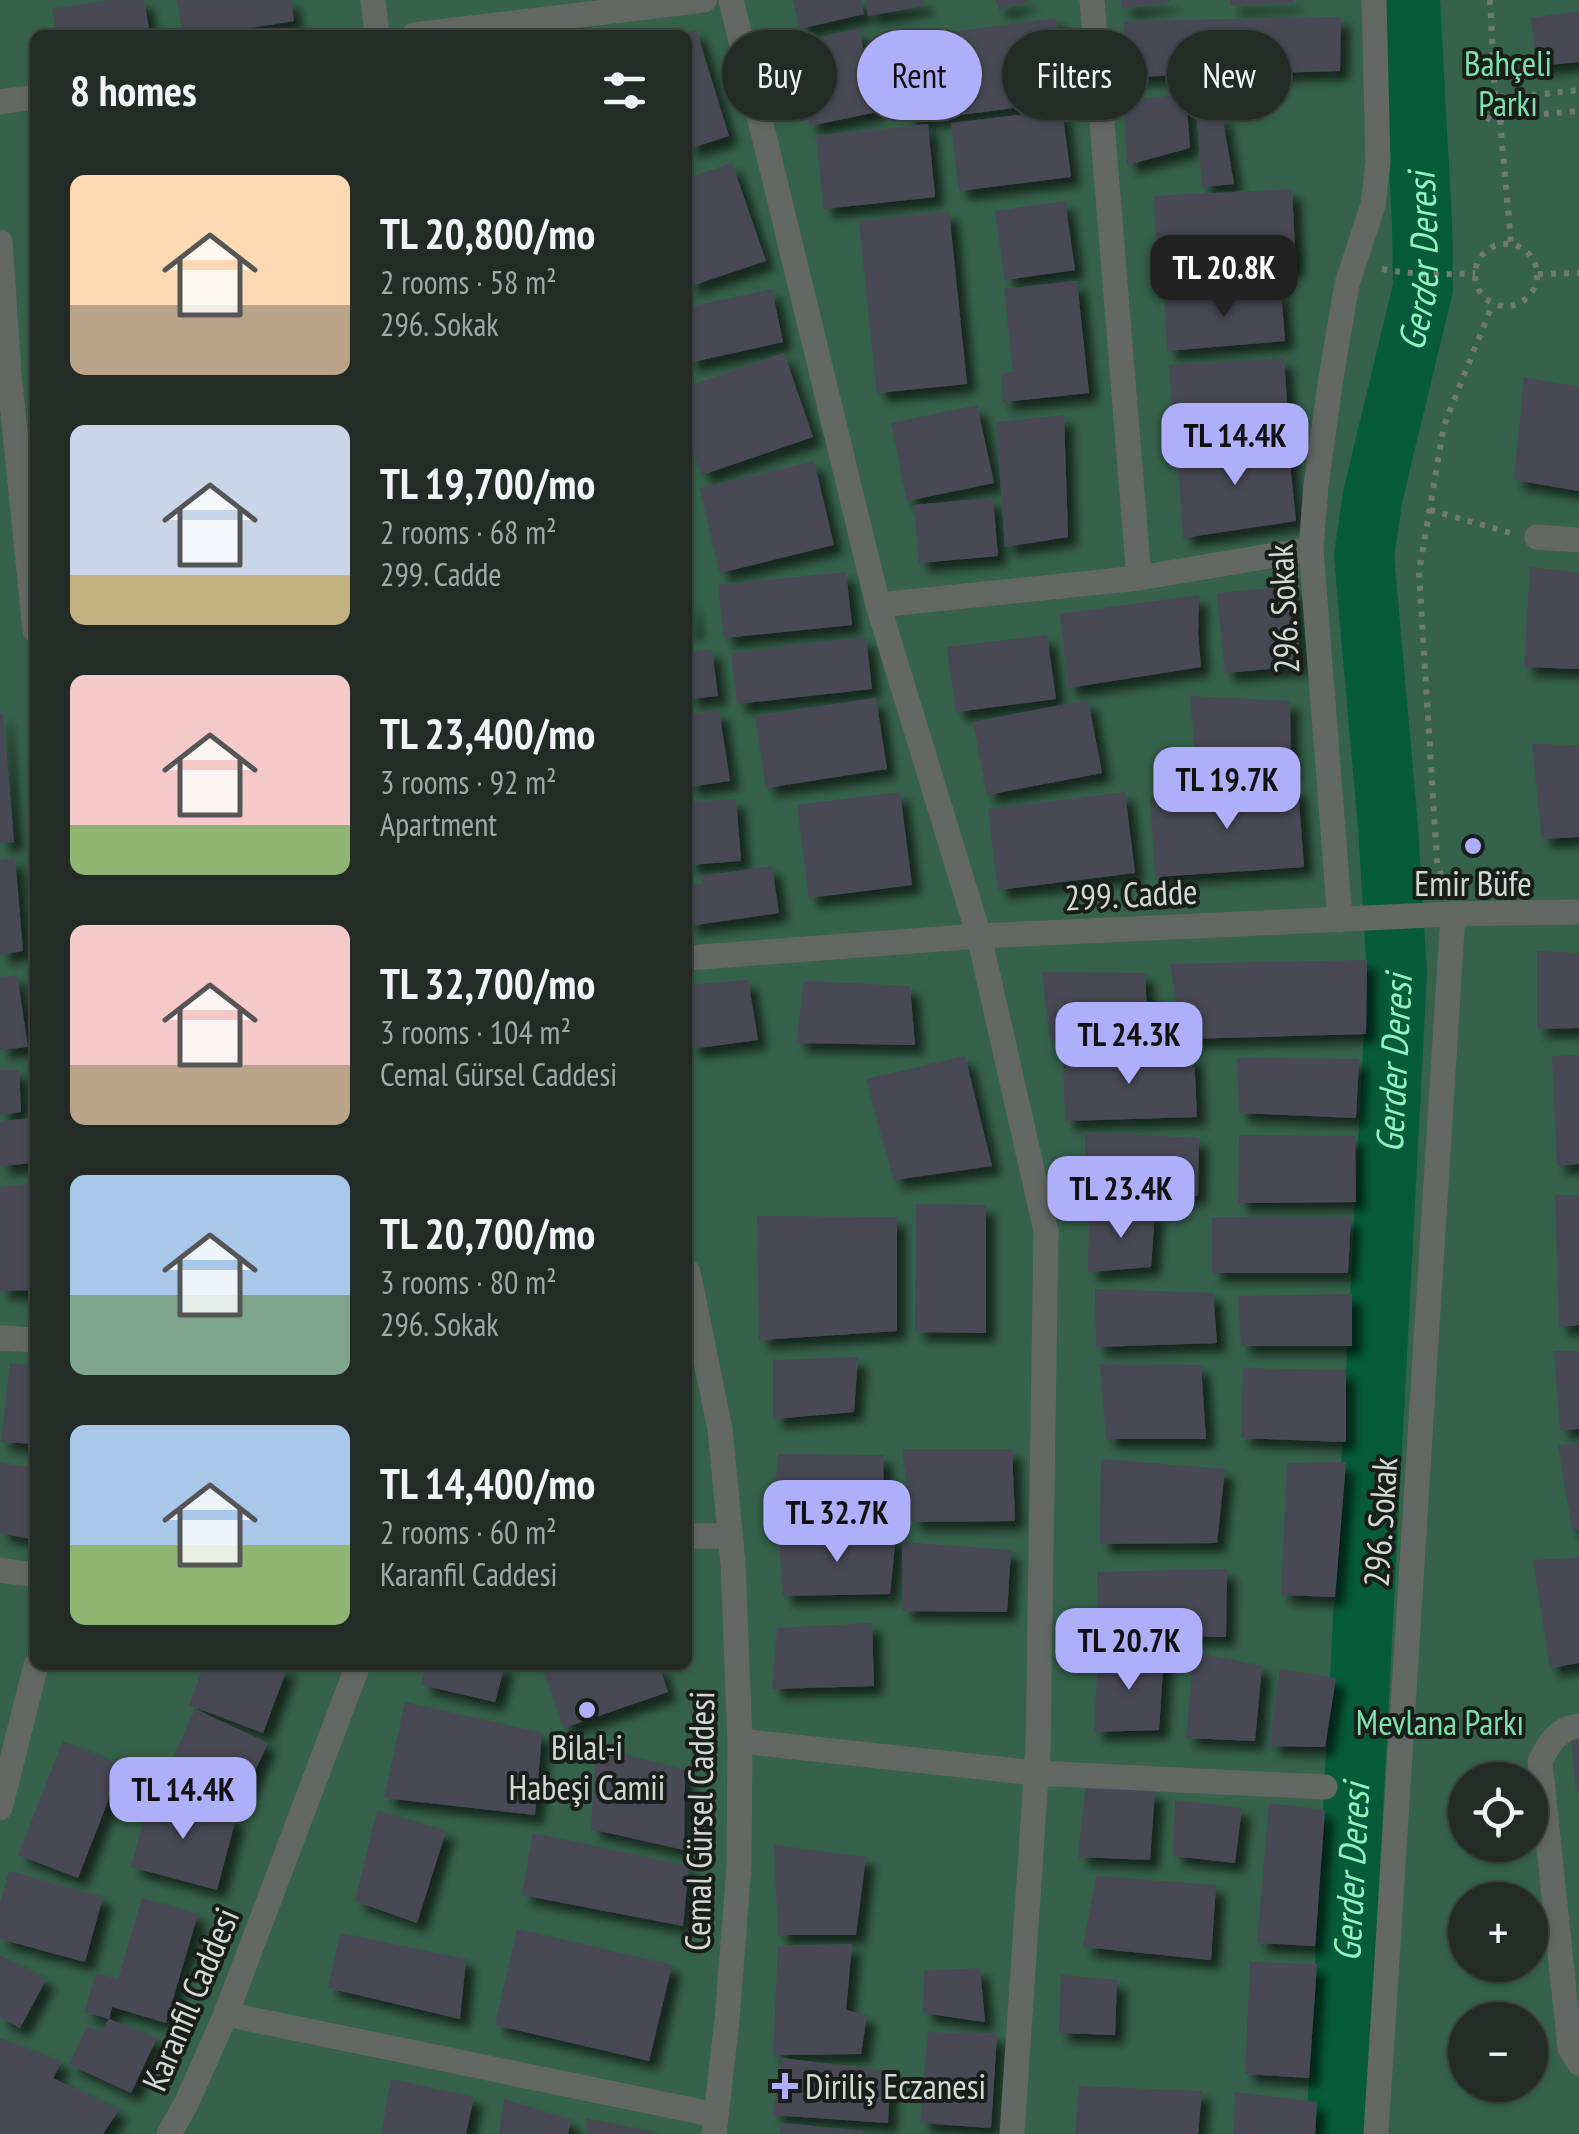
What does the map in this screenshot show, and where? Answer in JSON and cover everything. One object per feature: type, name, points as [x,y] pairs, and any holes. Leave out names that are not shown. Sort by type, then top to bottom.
[{"type":"street","points":[[373,0],[376,30]]},
{"type":"street","points":[[455,30],[704,0]]},
{"type":"street","points":[[730,0],[878,605],[979,936],[1046,1231],[1036,1772],[1012,2134]]},
{"type":"street","points":[[1092,0],[1139,578]]},
{"type":"street","name":"296. Sokak","points":[[1345,920],[1311,549],[1316,484],[1341,322],[1348,284],[1373,205],[1378,162],[1374,0]]},
{"type":"street","points":[[0,102],[30,98]]},
{"type":"street","points":[[0,242],[5,374],[30,587]]},
{"type":"street","points":[[1536,537],[1579,540]]},
{"type":"street","points":[[878,605],[1139,578],[1311,549]]},
{"type":"street","name":"299. Cadde","points":[[692,958],[979,936],[1453,914],[1579,912]]},
{"type":"street","name":"296. Sokak","points":[[1376,2134],[1453,914]]},
{"type":"street","name":"Cemal Gürsel Caddesi","points":[[692,1292],[720,1429],[730,1536],[740,1741],[739,1866],[715,2124]]},
{"type":"street","points":[[0,1338],[30,1340]]},
{"type":"street","points":[[692,1536],[730,1536]]},
{"type":"street","points":[[0,1570],[30,1574]]},
{"type":"street","points":[[0,1808],[35,1670]]},
{"type":"street","name":"Karanfil Caddesi","points":[[169,2134],[226,2014],[356,1670]]},
{"type":"street","points":[[1579,1726],[1559,1733],[1540,1762],[1570,2048],[1579,2064]]},
{"type":"street","points":[[740,1741],[1036,1772],[1325,1786]]},
{"type":"street","points":[[226,2014],[715,2124]]},
{"type":"path","points":[[1490,0],[1495,95]]},
{"type":"path","points":[[1579,90],[1505,98],[1495,95],[1484,101],[1485,114],[1491,120],[1579,111]]},
{"type":"path","points":[[1505,98],[1509,106],[1502,118],[1511,244]]},
{"type":"path","points":[[1511,244],[1527,251],[1538,274],[1536,284],[1523,301],[1503,306],[1480,291],[1475,273],[1483,254],[1511,244]]},
{"type":"path","points":[[1410,274],[1475,273]]},
{"type":"path","points":[[1538,274],[1579,274]]},
{"type":"path","points":[[1436,862],[1419,572],[1444,426],[1493,303]]},
{"type":"path","points":[[1430,510],[1499,531],[1536,537]]},
{"type":"green space","points":[[0,0],[1579,0],[1579,2134],[0,2134]]},
{"type":"building","points":[[109,0],[144,0],[149,30],[56,30],[52,9]]},
{"type":"building","points":[[177,0],[291,0],[294,21],[239,30],[182,30]]},
{"type":"building","points":[[793,0],[861,0],[864,14],[800,29]]},
{"type":"building","points":[[866,0],[924,0],[924,6],[868,16]]},
{"type":"building","points":[[996,0],[1030,0],[1030,1],[999,10]]},
{"type":"building","points":[[1122,0],[1170,0],[1170,2],[1122,9]]},
{"type":"building","points":[[1230,0],[1293,0],[1293,3],[1230,6]]},
{"type":"building","points":[[1579,11],[1579,62],[1537,66],[1531,18]]},
{"type":"building","points":[[1341,17],[1340,71],[1291,72],[1291,30],[1167,30],[1167,76],[1147,76],[1147,30],[1124,30],[1124,21]]},
{"type":"building","points":[[1056,18],[1058,30],[1002,30],[1002,110],[982,112],[982,30],[965,30]]},
{"type":"building","points":[[696,29],[729,136],[692,148],[692,30]]},
{"type":"building","points":[[859,29],[857,116],[810,126],[809,120],[837,120],[837,34]]},
{"type":"building","points":[[1167,96],[1167,120],[1188,120],[1190,148],[1127,165],[1125,120],[1147,120],[1147,98]]},
{"type":"building","points":[[1063,120],[1071,177],[959,191],[951,123]]},
{"type":"building","points":[[1197,120],[1223,120],[1234,184],[1202,187]]},
{"type":"building","points":[[928,124],[935,197],[824,209],[816,136]]},
{"type":"building","points":[[732,163],[766,261],[692,286],[692,177]]},
{"type":"building","points":[[1292,189],[1296,268],[1157,274],[1154,196]]},
{"type":"building","points":[[1065,201],[1075,270],[1005,280],[995,211]]},
{"type":"building","points":[[949,211],[967,384],[877,393],[859,221]]},
{"type":"building","points":[[1077,281],[1089,393],[1003,402],[1001,374],[1013,372],[1004,289]]},
{"type":"building","points":[[772,289],[783,342],[692,362],[692,306]]},
{"type":"building","points":[[1281,291],[1285,341],[1167,351],[1164,298]]},
{"type":"building","points":[[784,353],[813,437],[702,475],[692,446],[692,385]]},
{"type":"building","points":[[1284,358],[1288,417],[1174,429],[1169,365]]},
{"type":"building","points":[[1524,377],[1579,387],[1579,491],[1514,480]]},
{"type":"building","points":[[977,405],[994,483],[907,501],[891,423]]},
{"type":"building","points":[[1064,415],[1068,537],[1005,547],[996,422]]},
{"type":"building","points":[[1288,444],[1296,521],[1183,538],[1177,448]]},
{"type":"building","points":[[814,461],[834,545],[720,573],[700,488]]},
{"type":"building","points":[[993,498],[998,556],[919,563],[914,505]]},
{"type":"building","points":[[1530,567],[1579,573],[1579,669],[1524,667]]},
{"type":"building","points":[[846,572],[852,625],[724,638],[718,585]]},
{"type":"building","points":[[1293,586],[1301,666],[1225,673],[1217,593]]},
{"type":"building","points":[[1199,595],[1201,667],[1068,688],[1060,614]]},
{"type":"building","points":[[1047,635],[1056,699],[956,712],[947,647]]},
{"type":"building","points":[[866,637],[872,689],[737,704],[731,653]]},
{"type":"building","points":[[712,649],[718,696],[692,699],[692,652]]},
{"type":"building","points":[[1190,696],[1290,701],[1291,776],[1197,776]]},
{"type":"building","points":[[876,698],[887,769],[766,788],[755,716]]},
{"type":"building","points":[[1088,700],[1102,773],[987,795],[973,722]]},
{"type":"building","points":[[719,710],[730,781],[692,786],[692,714]]},
{"type":"building","points":[[0,714],[14,842],[0,843]]},
{"type":"building","points":[[1532,744],[1579,745],[1579,837],[1542,839]]},
{"type":"building","points":[[1298,787],[1304,867],[1155,877],[1150,797]]},
{"type":"building","points":[[900,792],[912,885],[809,898],[797,805]]},
{"type":"building","points":[[1125,792],[1135,873],[998,890],[988,809]]},
{"type":"building","points":[[736,799],[741,861],[692,865],[692,802]]},
{"type":"building","points":[[15,858],[23,951],[0,955],[0,860]]},
{"type":"building","points":[[772,866],[779,913],[692,925],[692,884],[703,883],[702,876]]},
{"type":"building","points":[[1537,951],[1579,953],[1579,1028],[1537,1029]]},
{"type":"building","points":[[1367,960],[1366,1034],[1183,1039],[1170,964]]},
{"type":"building","points":[[1042,972],[1145,973],[1148,1032],[1050,1039]]},
{"type":"building","points":[[17,975],[28,1047],[0,1050],[0,977]]},
{"type":"building","points":[[748,980],[758,1040],[692,1049],[692,985]]},
{"type":"building","points":[[804,981],[910,986],[915,1045],[796,1043]]},
{"type":"building","points":[[1063,1054],[1194,1056],[1197,1117],[1065,1121]]},
{"type":"building","points":[[1579,1055],[1579,1164],[1557,1166],[1552,1056]]},
{"type":"building","points":[[965,1056],[992,1166],[894,1180],[866,1079]]},
{"type":"building","points":[[1237,1058],[1359,1059],[1356,1118],[1239,1113]]},
{"type":"building","points":[[0,1070],[19,1070],[21,1112],[0,1115]]},
{"type":"building","points":[[30,1118],[30,1163],[0,1166],[0,1122]]},
{"type":"building","points":[[1085,1132],[1199,1138],[1198,1196],[1085,1198]]},
{"type":"building","points":[[1239,1135],[1355,1136],[1356,1202],[1238,1203]]},
{"type":"building","points":[[30,1184],[30,1290],[0,1291],[0,1187]]},
{"type":"building","points":[[1555,1195],[1579,1195],[1579,1325],[1559,1327]]},
{"type":"building","points":[[916,1204],[986,1205],[986,1333],[915,1332]]},
{"type":"building","points":[[1155,1211],[1151,1267],[1088,1272],[1089,1216]]},
{"type":"building","points":[[757,1216],[897,1217],[897,1331],[759,1340]]},
{"type":"building","points":[[1212,1217],[1351,1217],[1348,1273],[1212,1273]]},
{"type":"building","points":[[1095,1289],[1213,1293],[1217,1343],[1096,1347]]},
{"type":"building","points":[[1352,1294],[1352,1346],[1241,1346],[1238,1296]]},
{"type":"building","points":[[1554,1351],[1579,1351],[1579,1429],[1560,1430]]},
{"type":"building","points":[[858,1357],[854,1412],[773,1419],[773,1360]]},
{"type":"building","points":[[10,1363],[30,1365],[30,1444],[1,1442]]},
{"type":"building","points":[[1100,1364],[1201,1365],[1206,1439],[1106,1439]]},
{"type":"building","points":[[1243,1368],[1346,1370],[1346,1442],[1241,1438]]},
{"type":"building","points":[[1579,1444],[1579,1530],[1572,1530],[1558,1445]]},
{"type":"building","points":[[902,1449],[1012,1449],[1015,1521],[912,1522]]},
{"type":"building","points":[[778,1454],[883,1455],[884,1515],[771,1526]]},
{"type":"building","points":[[1101,1459],[1225,1469],[1217,1543],[1100,1544]]},
{"type":"building","points":[[1346,1462],[1335,1597],[1281,1595],[1287,1463]]},
{"type":"building","points":[[0,1463],[30,1467],[30,1539],[0,1533]]},
{"type":"building","points":[[896,1535],[890,1594],[783,1596],[779,1536]]},
{"type":"building","points":[[902,1542],[1011,1550],[1007,1612],[903,1611]]},
{"type":"building","points":[[1579,1558],[1579,1663],[1550,1668],[1533,1560]]},
{"type":"building","points":[[1227,1569],[1226,1637],[1098,1635],[1097,1572]]},
{"type":"building","points":[[872,1623],[874,1686],[772,1689],[777,1628]]},
{"type":"building","points":[[1194,1652],[1262,1666],[1255,1741],[1186,1738]]},
{"type":"building","points":[[1098,1655],[1164,1655],[1159,1730],[1094,1732]]},
{"type":"building","points":[[1280,1669],[1336,1678],[1325,1747],[1269,1746]]},
{"type":"building","points":[[202,1670],[287,1670],[263,1733],[189,1705]]},
{"type":"building","points":[[425,1670],[504,1670],[495,1702],[421,1685]]},
{"type":"building","name":"Bilal-i Habeşi Camii","points":[[544,1670],[661,1670],[668,1692],[564,1728]]},
{"type":"building","points":[[405,1702],[542,1733],[535,1815],[384,1798]]},
{"type":"building","points":[[195,1709],[268,1743],[241,1801],[169,1767]]},
{"type":"building","points":[[1579,1735],[1579,1789],[1576,1789],[1571,1736]]},
{"type":"building","points":[[63,1741],[122,1765],[78,1878],[18,1855]]},
{"type":"building","points":[[596,1747],[685,1770],[684,1850],[591,1829]]},
{"type":"building","points":[[1086,1784],[1155,1791],[1150,1860],[1078,1857]]},
{"type":"building","points":[[150,1795],[236,1818],[217,1890],[131,1867]]},
{"type":"building","points":[[1175,1800],[1242,1808],[1235,1863],[1173,1856]]},
{"type":"building","points":[[1269,1803],[1325,1810],[1315,1946],[1257,1943]]},
{"type":"building","points":[[377,1810],[446,1831],[417,1923],[355,1901]]},
{"type":"building","points":[[533,1833],[689,1866],[683,1926],[522,1895]]},
{"type":"building","points":[[774,1845],[866,1857],[856,1935],[778,1935]]},
{"type":"building","points":[[9,1871],[103,1897],[85,1962],[0,1939],[0,1903]]},
{"type":"building","points":[[1096,1876],[1216,1885],[1211,1960],[1083,1947]]},
{"type":"building","points":[[142,1898],[198,1914],[166,2023],[112,2007],[109,2019],[84,2012],[96,1973],[118,1979]]},
{"type":"building","points":[[517,1929],[672,1965],[649,2061],[495,2025]]},
{"type":"building","points":[[340,1933],[466,1959],[460,2019],[328,1988]]},
{"type":"building","points":[[852,1944],[846,2010],[867,2015],[861,2054],[773,2055],[778,1946]]},
{"type":"building","points":[[0,1955],[46,1980],[20,2028],[0,2017]]},
{"type":"building","points":[[1250,1962],[1317,1964],[1309,2078],[1245,2074]]},
{"type":"building","points":[[980,1968],[985,2022],[923,2013],[924,1971]]},
{"type":"building","points":[[1061,1975],[1117,1980],[1115,2035],[1059,2033]]},
{"type":"building","points":[[109,2019],[157,2038],[131,2093],[69,2064],[87,2026],[101,2032]]},
{"type":"building","points":[[928,2032],[997,2034],[991,2128],[920,2123]]},
{"type":"building","points":[[0,2038],[62,2062],[53,2078],[119,2110],[103,2134],[0,2134]]},
{"type":"building","points":[[782,2058],[890,2071],[888,2123],[772,2115]]},
{"type":"building","points":[[391,2079],[474,2097],[466,2134],[381,2134]]},
{"type":"building","points":[[1079,2086],[1202,2091],[1198,2134],[1075,2134]]},
{"type":"building","points":[[1235,2092],[1317,2102],[1315,2134],[1234,2134]]},
{"type":"building","points":[[504,2099],[571,2120],[568,2134],[499,2134]]},
{"type":"building","points":[[586,2118],[654,2132],[654,2134],[587,2134]]},
{"type":"building","points":[[782,2123],[863,2131],[863,2134],[780,2134]]},
{"type":"waterway","name":"Gerder Deresi","points":[[1336,2134],[1397,973],[1364,556],[1373,495],[1423,288],[1410,0]]},
{"type":"place","name":"Emir Büfe","points":[[1473,846]]},
{"type":"place","name":"Bilal-i Habeşi Camii","points":[[587,1710]]},
{"type":"place","name":"Diriliş Eczanesi","points":[[785,2086]]},
{"type":"park label","name":"Bahçeli Parkı","points":[[1508,83]]},
{"type":"park label","name":"Mevlana Parkı","points":[[1440,1722]]}]
